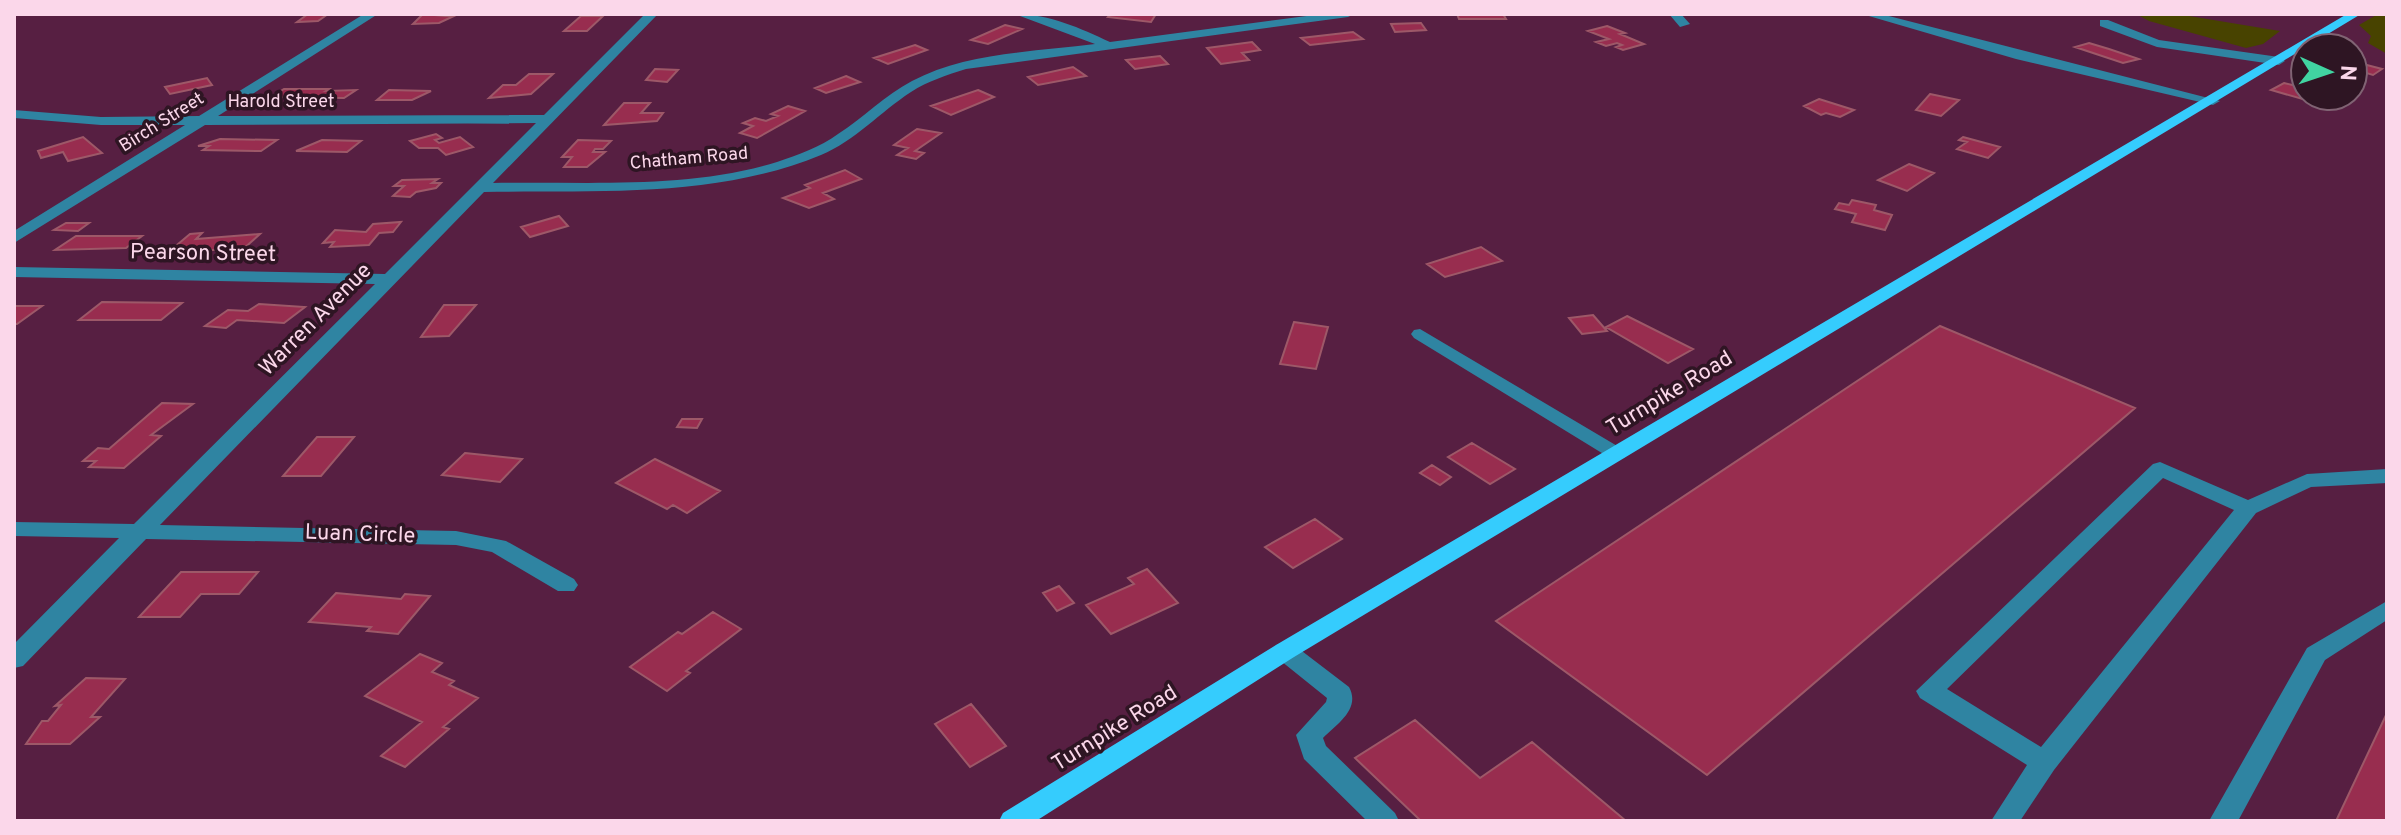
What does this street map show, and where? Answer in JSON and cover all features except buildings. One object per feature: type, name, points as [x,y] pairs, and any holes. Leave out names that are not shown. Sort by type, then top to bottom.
[{"type":"main road","name":"Turnpike Road","points":[[1013,821],[1285,651],[2355,14]]},
{"type":"street","name":"Birch Street","points":[[14,238],[372,14]]},
{"type":"street","name":"Warren Avenue","points":[[14,659],[652,14]]},
{"type":"street","points":[[1021,14],[1078,31],[1109,46]]},
{"type":"street","name":"Chatham Road","points":[[481,188],[682,181],[752,172],[818,152],[864,124],[904,90],[945,71],[992,61],[1348,14]]},
{"type":"street","points":[[1868,14],[2020,56],[2213,101]]},
{"type":"street","points":[[2104,23],[2157,43],[2279,61]]},
{"type":"street","name":"Harold Street","points":[[14,114],[82,120],[548,119]]},
{"type":"street","name":"Pearson Street","points":[[14,272],[391,279]]},
{"type":"street","points":[[1420,334],[1617,454]]},
{"type":"street","points":[[2044,762],[1929,691],[2160,469],[2248,508]]},
{"type":"street","points":[[2005,821],[2044,762],[2248,508],[2307,481],[2387,476]]},
{"type":"street","name":"Luan Circle","points":[[14,529],[143,529],[478,540],[518,554],[566,585]]},
{"type":"street","points":[[2223,821],[2316,654],[2385,611]]},
{"type":"street","points":[[1285,651],[1340,694],[1339,706],[1309,735],[1314,751],[1385,821]]},
{"type":"shaded area","points":[[2136,14],[2177,14],[2280,31],[2263,44],[2246,48],[2149,21]]},
{"type":"shaded area","points":[[2378,14],[2387,14],[2387,54],[2369,44],[2369,32],[2359,25]]}]
